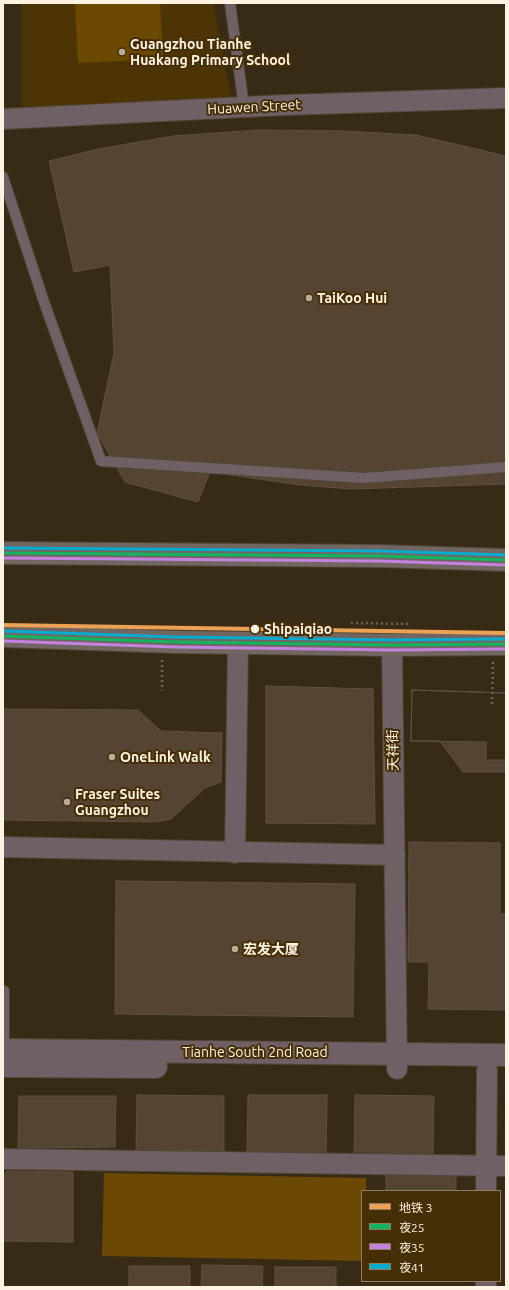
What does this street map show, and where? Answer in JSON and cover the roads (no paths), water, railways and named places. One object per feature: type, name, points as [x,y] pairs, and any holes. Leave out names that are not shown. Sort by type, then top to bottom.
[{"type":"highway","points":[[3,553],[379,556],[506,560]]},
{"type":"highway","points":[[3,636],[238,643],[392,645],[499,650]]},
{"type":"street","name":"Huawen Street","points":[[3,119],[244,107],[506,98]]},
{"type":"street","points":[[234,853],[238,643]]},
{"type":"street","name":"天祥街","points":[[392,645],[397,1061]]},
{"type":"street","points":[[3,847],[234,853],[395,855]]},
{"type":"street","name":"Tianhe South 2nd Road","points":[[4,1058],[397,1061],[506,1055]]},
{"type":"street","name":"Tianhe South 2nd Road","points":[[397,1061],[496,1070]]},
{"type":"street","points":[[486,1190],[486,1166],[496,1070]]},
{"type":"street","points":[[3,1159],[506,1166]]},
{"type":"lane","points":[[230,3],[244,107]]},
{"type":"lane","points":[[3,177],[44,302],[101,461],[364,478],[506,467]]},
{"type":"lane","points":[[4,991],[4,1058]]},
{"type":"metro line","name":"3","points":[[3,625],[506,633]]},
{"type":"place","name":"Guangzhou Tianhe Huakang Primary School","points":[[122,52]]},
{"type":"place","name":"TaiKoo Hui","points":[[309,298]]},
{"type":"place","name":"Shipaiqiao","points":[[255,629]]},
{"type":"place","name":"OneLink Walk","points":[[112,757]]},
{"type":"place","name":"Fraser Suites Guangzhou","points":[[67,802]]},
{"type":"place","name":"宏发大厦","points":[[235,949]]}]
